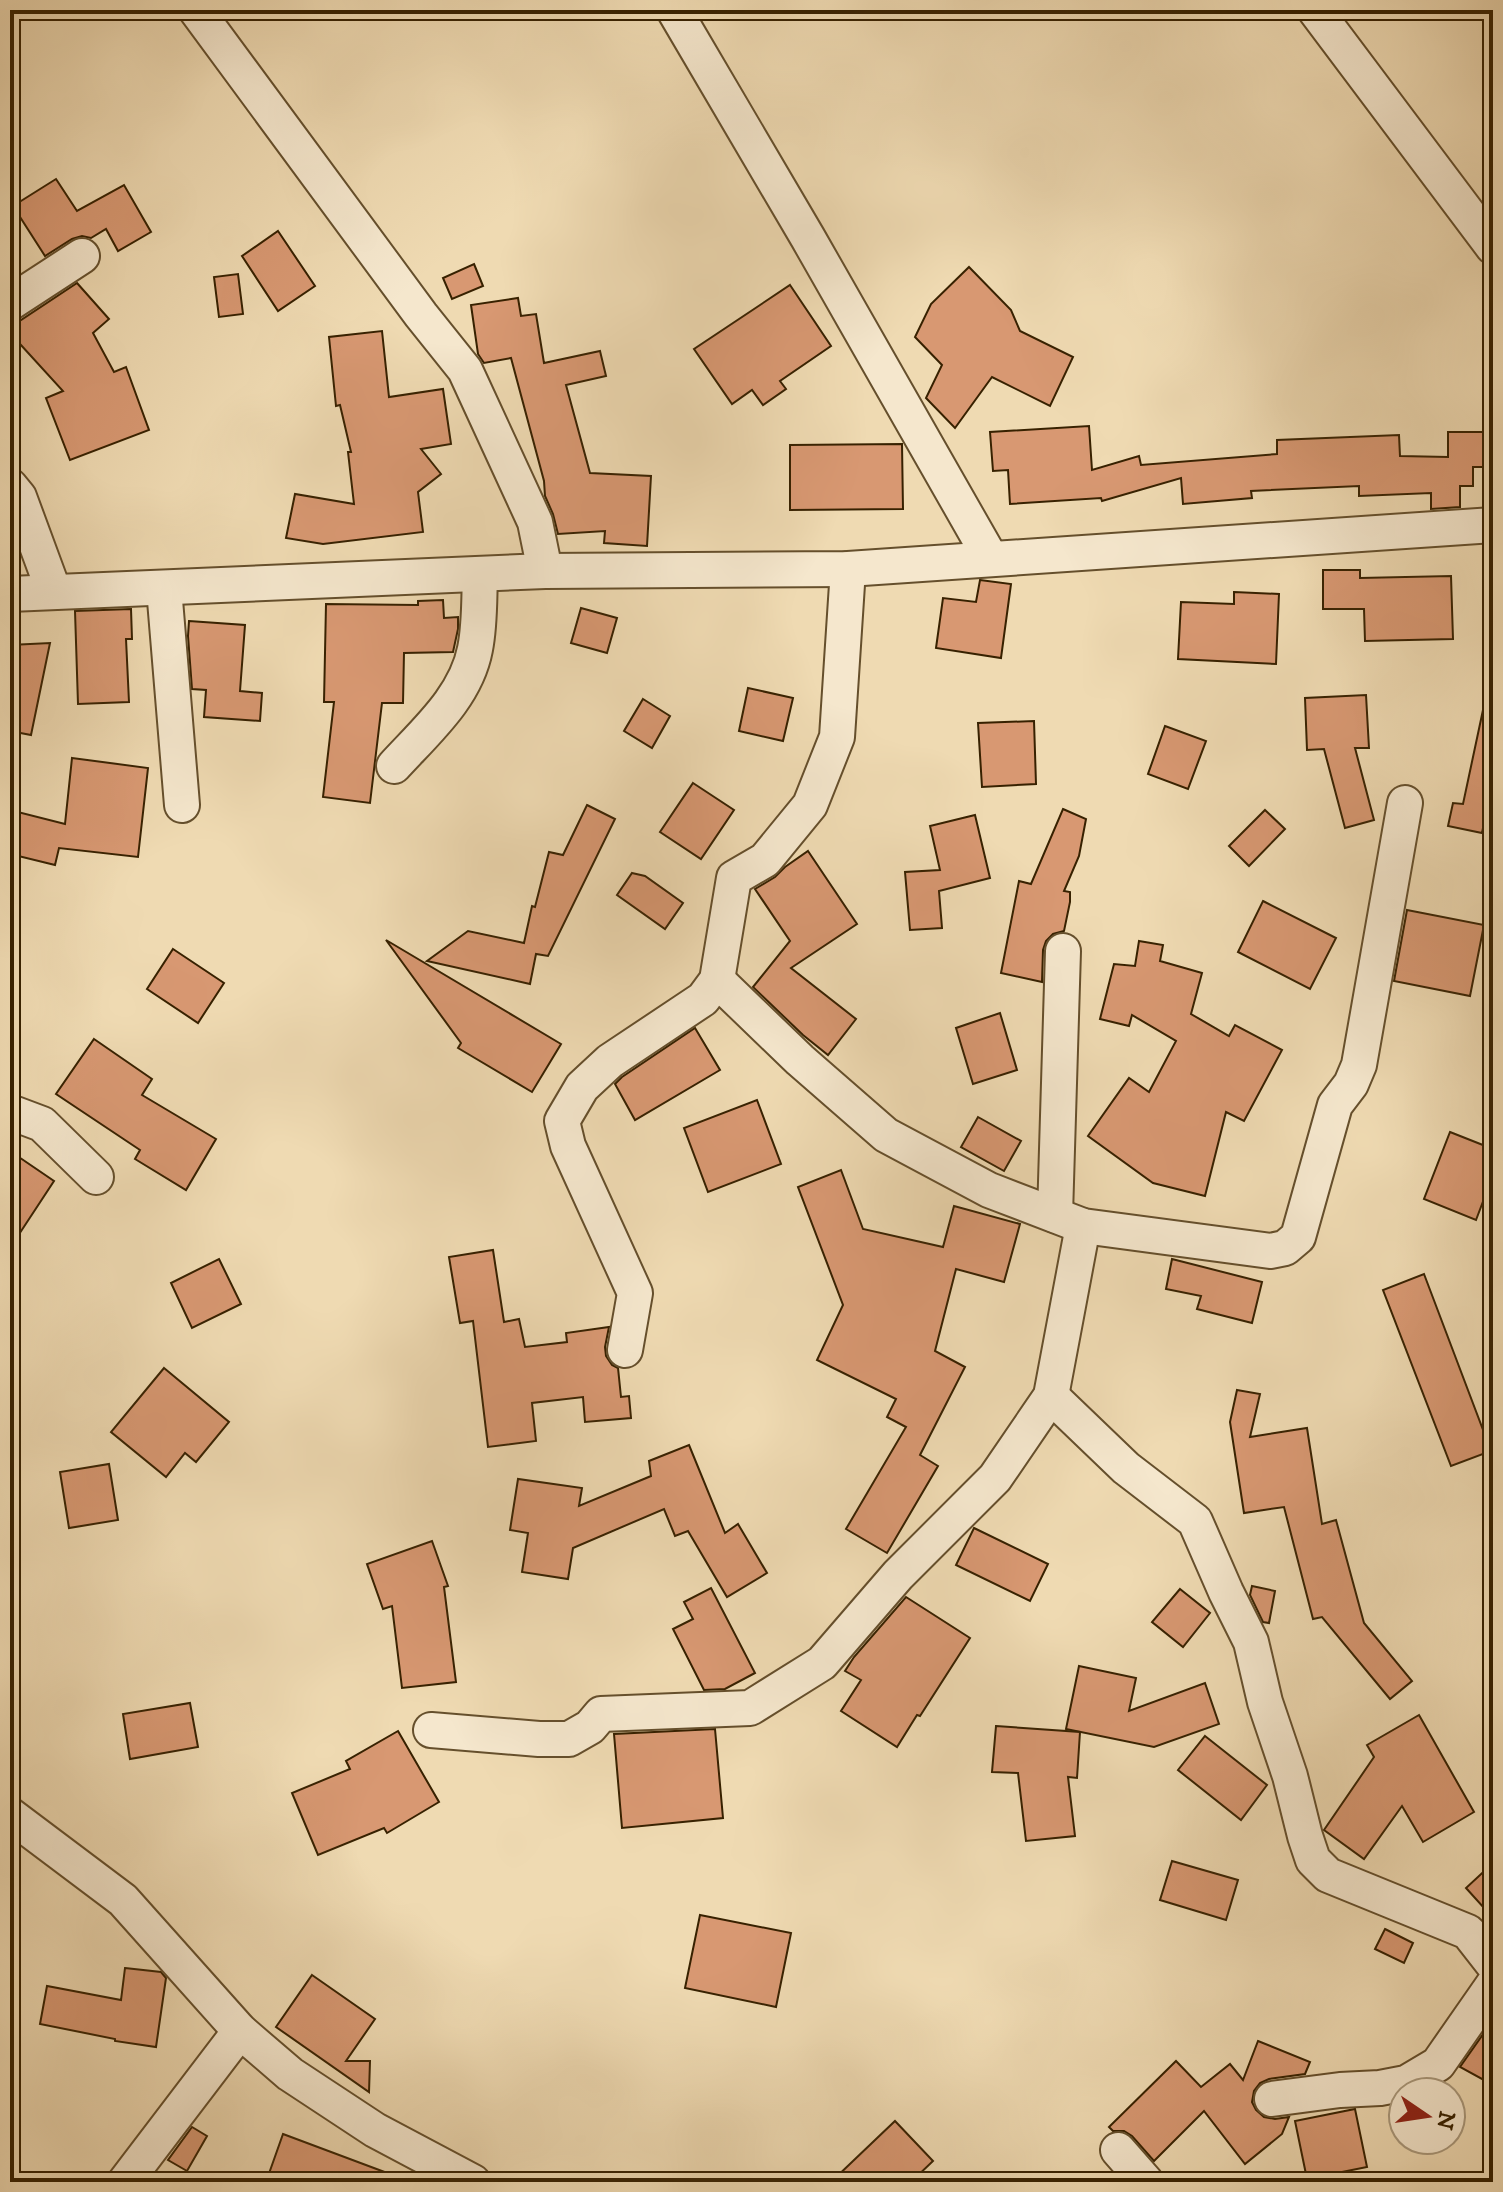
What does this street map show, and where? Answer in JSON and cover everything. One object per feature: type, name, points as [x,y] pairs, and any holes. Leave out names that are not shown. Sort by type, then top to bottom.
[{"type":"street","points":[[196,10],[465,370],[535,522],[545,571]]},
{"type":"street","points":[[674,10],[991,559]]},
{"type":"street","points":[[1315,10],[1482,207],[1493,247]]},
{"type":"street","points":[[10,303],[82,256]]},
{"type":"street","points":[[10,486],[19,497],[54,592]]},
{"type":"street","points":[[10,594],[545,571],[848,569],[1493,525]]},
{"type":"street","points":[[625,1350],[635,1293],[568,1146],[562,1121],[582,1087],[610,1061],[703,999],[717,980],[734,878],[765,860],[810,805],[837,737],[848,569]]},
{"type":"street","points":[[394,766],[447,708],[466,677],[475,649],[480,574]]},
{"type":"street","points":[[164,588],[182,805]]},
{"type":"street","points":[[717,980],[800,1060],[886,1135],[989,1190],[1069,1220],[1270,1251],[1285,1248],[1298,1237],[1335,1105],[1351,1084],[1364,1048],[1405,803]]},
{"type":"street","points":[[431,1730],[569,1739],[590,1727],[601,1714],[750,1708],[822,1663],[898,1575],[995,1478],[1051,1396],[1069,1220],[1063,951]]},
{"type":"street","points":[[10,1112],[42,1124],[96,1177]]},
{"type":"street","points":[[1051,1396],[1126,1468],[1195,1521],[1251,1642],[1265,1702],[1290,1776],[1313,1860],[1328,1875],[1468,1932],[1493,1964]]},
{"type":"street","points":[[10,1815],[123,1900],[240,2031],[290,2074],[363,2122],[473,2182]]},
{"type":"street","points":[[1272,2099],[1406,2083],[1438,2064],[1493,1985]]},
{"type":"street","points":[[125,2182],[240,2031]]},
{"type":"street","points":[[1118,2150],[1146,2182]]},
{"type":"building","points":[[56,179],[77,211],[124,185],[151,232],[118,251],[106,229],[91,238],[82,236],[72,239],[45,256],[13,206]]},
{"type":"building","points":[[278,231],[315,286],[278,311],[242,256]]},
{"type":"building","points":[[474,264],[483,286],[452,299],[443,278]]},
{"type":"building","points":[[969,267],[1011,310],[1020,331],[1073,357],[1050,406],[992,377],[955,428],[926,398],[942,365],[915,337],[931,304]]},
{"type":"building","points":[[238,274],[243,314],[219,317],[214,277]]},
{"type":"building","points":[[77,283],[109,319],[93,333],[114,372],[126,367],[149,430],[70,460],[46,398],[63,391],[10,333],[10,323],[21,320]]},
{"type":"building","points":[[790,285],[831,346],[780,381],[786,389],[763,405],[752,390],[732,404],[694,349]]},
{"type":"building","points":[[518,298],[521,316],[536,314],[544,363],[600,351],[606,376],[566,385],[590,473],[651,476],[647,546],[604,543],[605,531],[558,534],[545,496],[544,481],[511,358],[484,363],[478,354],[471,305]]},
{"type":"building","points":[[382,331],[389,397],[443,389],[451,444],[421,449],[441,474],[418,492],[423,532],[323,544],[286,538],[295,494],[354,504],[348,452],[351,452],[340,405],[336,406],[329,337]]},
{"type":"building","points":[[1089,426],[1092,470],[1139,456],[1141,465],[1277,454],[1277,440],[1399,435],[1400,456],[1448,457],[1448,432],[1493,432],[1493,467],[1473,467],[1473,486],[1460,486],[1460,507],[1431,509],[1431,493],[1359,496],[1359,486],[1251,491],[1252,498],[1183,504],[1181,478],[1102,501],[1101,498],[1010,504],[1008,470],[993,471],[990,432]]},
{"type":"building","points":[[902,444],[903,509],[790,510],[790,445]]},
{"type":"building","points":[[1323,570],[1360,570],[1360,578],[1451,576],[1453,639],[1365,641],[1364,609],[1323,609]]},
{"type":"building","points":[[980,580],[1011,584],[1001,658],[936,648],[943,598],[976,602]]},
{"type":"building","points":[[1234,592],[1279,594],[1276,664],[1178,659],[1181,602],[1234,604]]},
{"type":"building","points":[[443,600],[444,618],[458,617],[453,652],[404,653],[403,703],[382,703],[370,803],[323,797],[334,702],[324,702],[326,604],[418,605],[418,601]]},
{"type":"building","points":[[581,608],[617,618],[607,653],[571,643]]},
{"type":"building","points":[[131,609],[132,639],[126,639],[129,702],[78,704],[75,611]]},
{"type":"building","points":[[189,621],[245,625],[240,691],[262,693],[260,721],[204,717],[206,690],[192,689]]},
{"type":"building","points":[[50,643],[31,735],[10,731],[19,683],[10,683],[10,645]]},
{"type":"building","points":[[748,688],[793,698],[783,741],[739,731]]},
{"type":"building","points":[[1366,695],[1369,748],[1355,748],[1374,820],[1345,828],[1324,749],[1307,750],[1305,698]]},
{"type":"building","points":[[643,699],[670,716],[652,748],[624,731]]},
{"type":"building","points":[[1483,710],[1493,712],[1493,795],[1490,794],[1482,833],[1448,826],[1453,803],[1463,804]]},
{"type":"building","points":[[1034,721],[1036,784],[982,787],[978,723]]},
{"type":"building","points":[[1165,726],[1206,741],[1188,789],[1148,774]]},
{"type":"building","points":[[72,758],[148,768],[138,857],[59,848],[55,865],[10,854],[10,810],[65,824]]},
{"type":"building","points":[[693,783],[734,810],[701,859],[660,832]]},
{"type":"building","points":[[587,805],[615,819],[548,956],[536,954],[530,984],[427,961],[468,931],[524,943],[549,852],[563,855]]},
{"type":"building","points":[[1063,809],[1086,819],[1079,856],[1064,891],[1070,892],[1070,902],[1064,931],[1053,934],[1046,941],[1042,982],[1001,973],[1019,881],[1031,884]]},
{"type":"building","points":[[1265,810],[1285,829],[1249,866],[1229,846]]},
{"type":"building","points":[[975,815],[990,878],[939,891],[942,928],[910,930],[905,872],[940,870],[930,826]]},
{"type":"building","points":[[808,851],[857,924],[791,968],[856,1019],[828,1055],[753,987],[790,941],[755,889]]},
{"type":"building","points":[[632,873],[645,876],[683,903],[665,929],[617,895]]},
{"type":"building","points":[[1263,901],[1336,938],[1310,989],[1238,952]]},
{"type":"building","points":[[1407,910],[1484,925],[1470,996],[1394,981]]},
{"type":"building","points":[[386,940],[561,1044],[532,1092],[458,1048],[461,1043]]},
{"type":"building","points":[[1139,941],[1163,945],[1160,961],[1202,973],[1191,1014],[1229,1036],[1235,1025],[1282,1050],[1244,1121],[1226,1112],[1205,1196],[1153,1183],[1088,1136],[1129,1078],[1149,1092],[1176,1041],[1132,1015],[1129,1026],[1100,1019],[1114,964],[1135,966]]},
{"type":"building","points":[[173,949],[224,983],[198,1023],[147,989]]},
{"type":"building","points":[[1000,1013],[1017,1070],[973,1084],[956,1028]]},
{"type":"building","points":[[695,1028],[720,1070],[635,1120],[615,1084]]},
{"type":"building","points":[[94,1039],[152,1079],[142,1095],[216,1139],[186,1190],[135,1159],[140,1150],[56,1094]]},
{"type":"building","points":[[757,1100],[781,1164],[708,1192],[684,1128]]},
{"type":"building","points":[[978,1117],[1021,1141],[1004,1171],[961,1147]]},
{"type":"building","points":[[1450,1132],[1493,1149],[1493,1175],[1476,1220],[1424,1199]]},
{"type":"building","points":[[10,1151],[54,1181],[10,1248]]},
{"type":"building","points":[[841,1170],[863,1229],[943,1247],[954,1206],[1020,1224],[1004,1282],[956,1269],[935,1351],[965,1367],[920,1455],[938,1466],[887,1553],[846,1529],[906,1427],[887,1417],[896,1399],[817,1360],[843,1305],[798,1187]]},
{"type":"building","points":[[493,1250],[504,1322],[519,1319],[525,1347],[567,1342],[566,1333],[609,1327],[606,1356],[618,1368],[621,1397],[629,1396],[631,1418],[585,1422],[583,1397],[532,1403],[536,1441],[488,1447],[473,1321],[460,1323],[449,1257]]},
{"type":"building","points":[[219,1259],[241,1304],[192,1328],[171,1283]]},
{"type":"building","points":[[1172,1259],[1262,1282],[1252,1323],[1197,1309],[1201,1296],[1166,1289]]},
{"type":"building","points":[[1424,1274],[1491,1451],[1451,1466],[1383,1290]]},
{"type":"building","points":[[164,1368],[229,1422],[196,1462],[185,1453],[166,1477],[111,1432]]},
{"type":"building","points":[[1237,1390],[1260,1394],[1250,1437],[1307,1428],[1322,1524],[1336,1520],[1364,1623],[1412,1681],[1390,1699],[1322,1617],[1313,1619],[1284,1507],[1244,1513],[1230,1422]]},
{"type":"building","points":[[689,1445],[725,1533],[738,1524],[767,1573],[727,1597],[688,1531],[675,1536],[664,1509],[573,1548],[568,1579],[522,1572],[528,1533],[510,1530],[518,1479],[582,1488],[579,1506],[651,1476],[649,1461]]},
{"type":"building","points":[[109,1464],[118,1520],[69,1528],[60,1472]]},
{"type":"building","points":[[974,1528],[1048,1564],[1030,1601],[956,1565]]},
{"type":"building","points":[[432,1541],[448,1586],[444,1587],[456,1682],[402,1688],[392,1606],[383,1609],[367,1564]]},
{"type":"building","points":[[1252,1586],[1275,1591],[1269,1623],[1263,1622],[1250,1595]]},
{"type":"building","points":[[711,1588],[755,1673],[725,1689],[704,1690],[673,1629],[693,1619],[684,1602]]},
{"type":"building","points":[[1180,1589],[1210,1613],[1183,1647],[1152,1622]]},
{"type":"building","points":[[906,1597],[970,1638],[897,1747],[841,1711],[861,1680],[845,1671]]},
{"type":"building","points":[[1079,1666],[1136,1678],[1129,1711],[1205,1683],[1219,1724],[1154,1747],[1066,1729]]},
{"type":"building","points":[[190,1703],[198,1747],[130,1759],[123,1714]]},
{"type":"building","points":[[1419,1715],[1474,1812],[1423,1842],[1402,1806],[1364,1859],[1324,1830],[1374,1757],[1367,1745]]},
{"type":"building","points":[[996,1726],[1080,1732],[1077,1778],[1068,1777],[1075,1836],[1026,1841],[1018,1773],[992,1772]]},
{"type":"building","points":[[715,1729],[723,1818],[622,1828],[614,1734]]},
{"type":"building","points":[[398,1731],[439,1802],[387,1833],[384,1828],[318,1855],[292,1793],[350,1769],[346,1761]]},
{"type":"building","points":[[1205,1736],[1267,1785],[1241,1820],[1178,1770]]},
{"type":"building","points":[[1172,1861],[1238,1880],[1226,1920],[1160,1900]]},
{"type":"building","points":[[1493,1863],[1493,1918],[1466,1888]]},
{"type":"building","points":[[700,1915],[791,1933],[776,2007],[685,1988]]},
{"type":"building","points":[[1385,1929],[1413,1943],[1404,1963],[1375,1949]]},
{"type":"building","points":[[125,1968],[161,1972],[166,1978],[156,2047],[40,2024],[47,1986],[121,2000]]},
{"type":"building","points":[[312,1975],[375,2019],[346,2061],[370,2061],[369,2092],[276,2027]]},
{"type":"building","points":[[1493,2020],[1493,2085],[1460,2067]]},
{"type":"building","points":[[1258,2041],[1310,2062],[1305,2074],[1269,2079],[1260,2083],[1254,2091],[1252,2102],[1264,2117],[1289,2117],[1282,2134],[1245,2164],[1204,2111],[1154,2161],[1132,2136],[1109,2127],[1176,2061],[1201,2087],[1230,2064],[1243,2080]]},
{"type":"building","points":[[1355,2109],[1367,2167],[1307,2179],[1295,2121]]},
{"type":"building","points":[[895,2121],[933,2161],[911,2182],[831,2182]]},
{"type":"building","points":[[192,2127],[207,2136],[187,2171],[168,2160]]},
{"type":"building","points":[[283,2134],[406,2180],[406,2182],[266,2182]]}]
